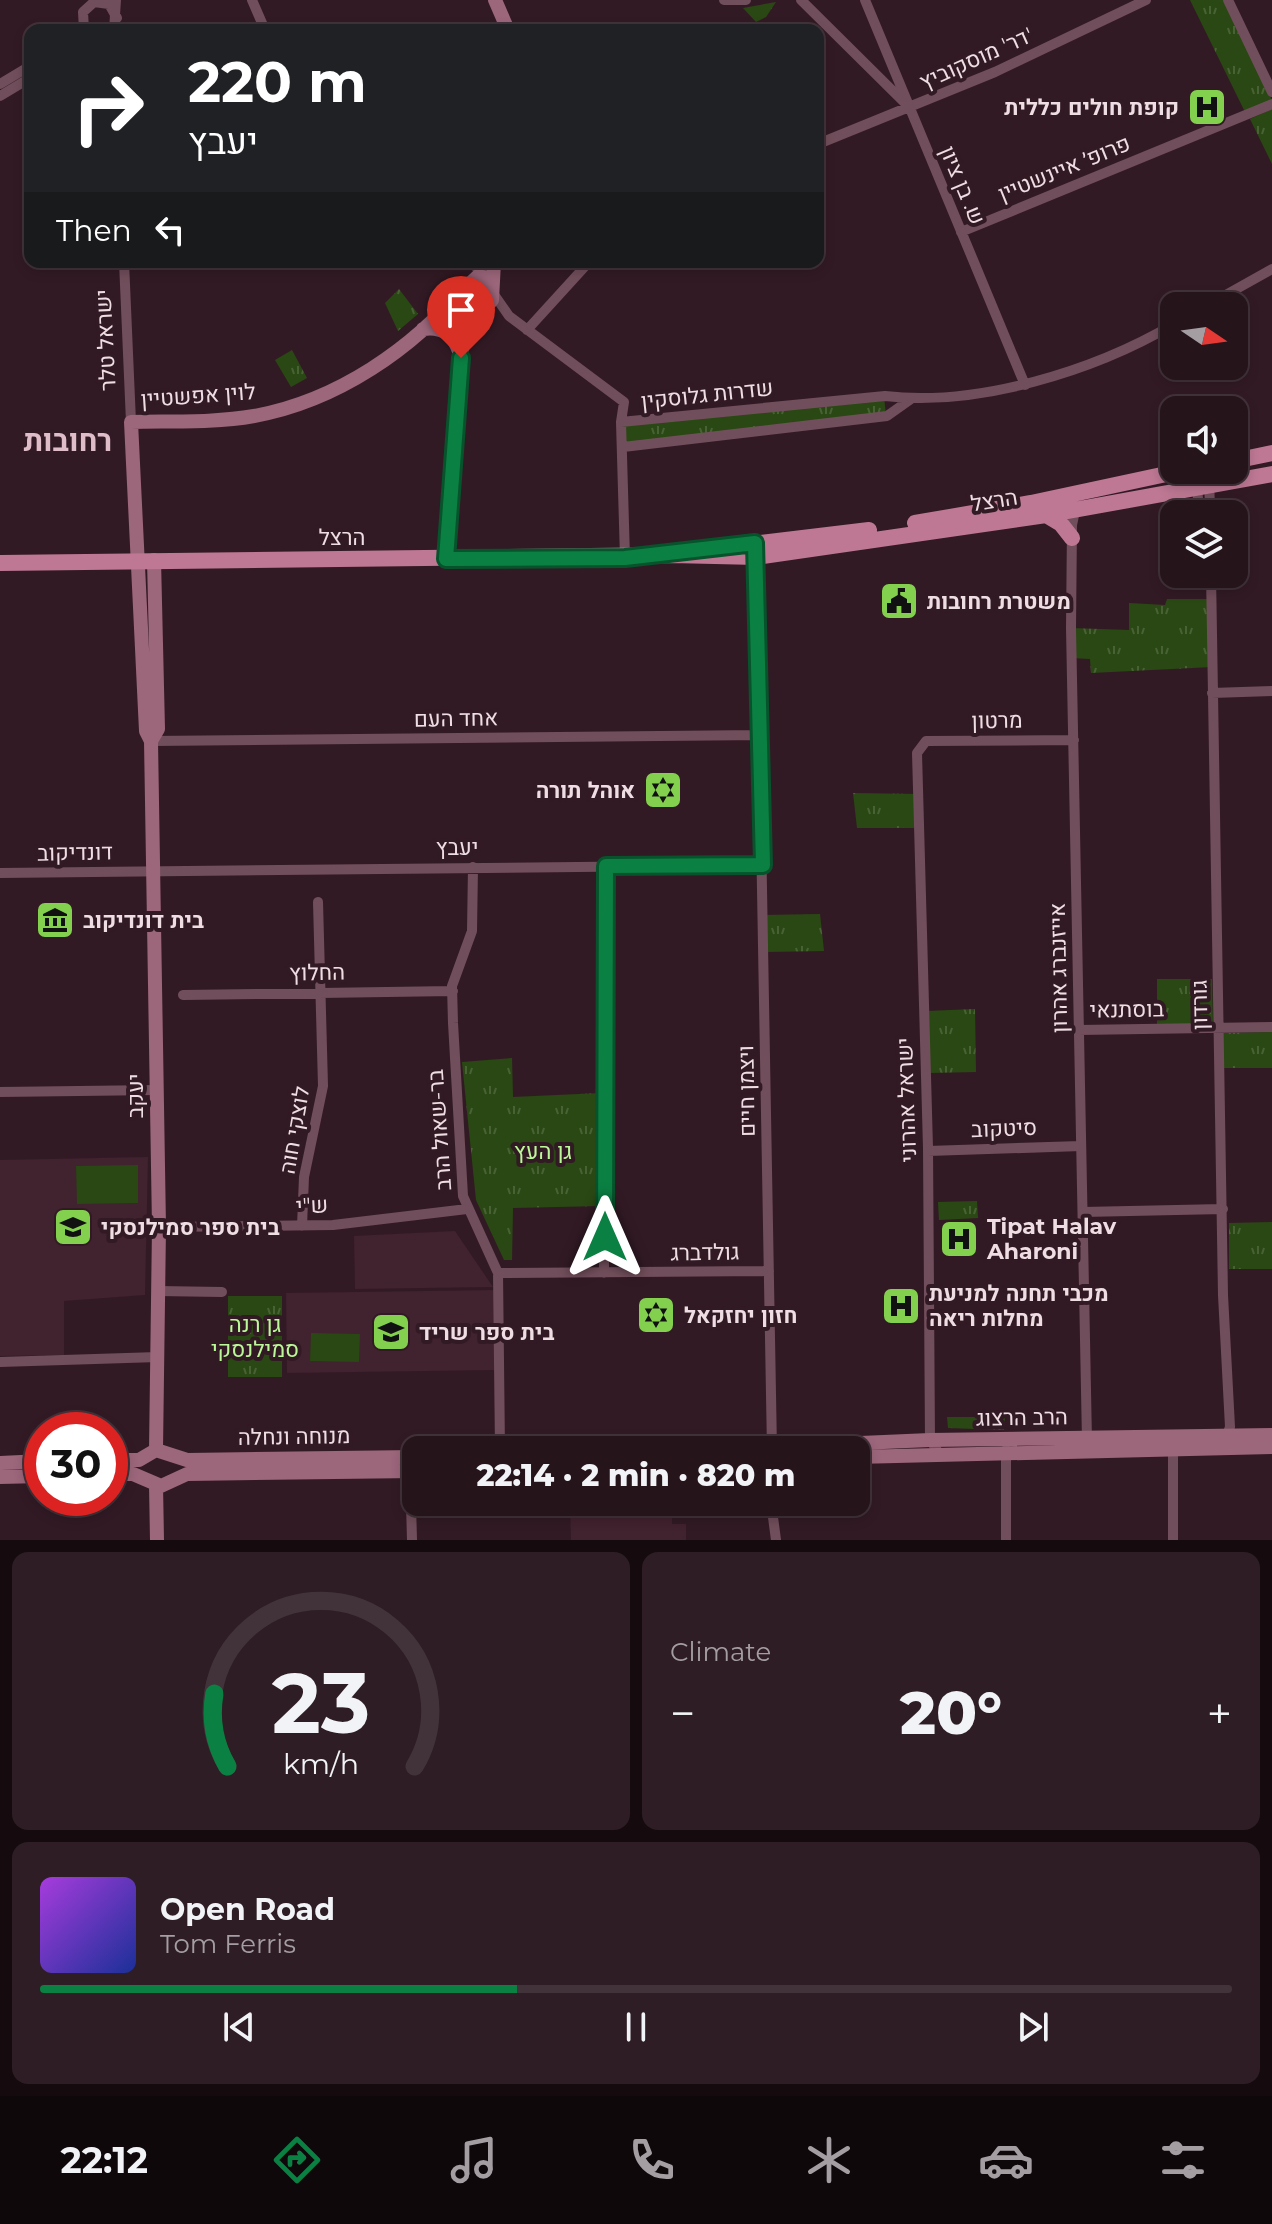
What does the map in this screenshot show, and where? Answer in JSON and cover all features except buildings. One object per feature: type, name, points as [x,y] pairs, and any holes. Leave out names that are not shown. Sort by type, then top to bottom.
[{"type":"main road","points":[[1248,458],[1272,453]]},
{"type":"main road","name":"הרצל","points":[[1248,477],[1272,474]]},
{"type":"main road","name":"הרצל","points":[[756,550],[992,510],[1160,475]]},
{"type":"main road","name":"הרצל","points":[[4,561],[625,558],[756,550],[1046,515],[1196,484]]},
{"type":"main road","points":[[1046,515],[1061,524],[1072,538]]},
{"type":"street","points":[[116,0],[116,24]]},
{"type":"street","points":[[252,0],[262,24]]},
{"type":"street","points":[[495,0],[505,24]]},
{"type":"street","points":[[724,0],[746,0]]},
{"type":"street","points":[[801,0],[910,109]]},
{"type":"street","name":"ש. בן ציון","points":[[865,0],[1025,385]]},
{"type":"street","name":"דר' מוסקוביץ'","points":[[824,142],[910,109],[1146,0]]},
{"type":"street","points":[[1228,0],[1272,92]]},
{"type":"street","points":[[82,24],[84,10],[95,1],[109,4],[117,18]]},
{"type":"street","points":[[0,84],[24,70]]},
{"type":"street","points":[[0,96],[24,82]]},
{"type":"street","name":"פרופ׳ איינשטיין","points":[[961,232],[1272,104]]},
{"type":"street","name":"ישראל טלר","points":[[124,268],[135,534],[147,560]]},
{"type":"street","points":[[527,330],[584,268]]},
{"type":"street","points":[[1231,292],[1272,269]]},
{"type":"street","points":[[482,313],[471,314],[464,308],[462,298],[483,275]]},
{"type":"street","points":[[446,559],[461,358],[466,332],[482,313],[483,275]]},
{"type":"street","name":"שדרות גלוסקין","points":[[483,275],[509,316]]},
{"type":"street","name":"לוין אפשטיין","points":[[131,422],[241,417],[295,405],[388,358],[483,275]]},
{"type":"street","name":"שדרות גלוסקין","points":[[482,313],[495,311],[509,316],[624,402],[621,422],[885,396],[911,399],[1025,385],[1119,353],[1160,331]]},
{"type":"street","points":[[423,329],[437,328],[449,333],[461,358]]},
{"type":"street","name":"שדרות גלוסקין","points":[[623,447],[887,416],[911,399]]},
{"type":"street","points":[[621,422],[625,558]]},
{"type":"street","name":"אייזנברג אהרון","points":[[1088,488],[1074,510],[1072,538],[1081,1146],[1089,1444]]},
{"type":"street","name":"ויצמן חיים","points":[[756,550],[771,1436]]},
{"type":"street","name":"יעקב","points":[[147,560],[146,731],[151,741],[159,1227],[158,1357],[151,1453]]},
{"type":"street","name":"גורדון","points":[[1211,588],[1229,1435]]},
{"type":"street","points":[[1212,693],[1272,691]]},
{"type":"street","name":"אחד העם","points":[[151,741],[761,735]]},
{"type":"street","name":"מרטון","points":[[921,744],[1074,740]]},
{"type":"street","name":"ישראל אהרוני","points":[[921,744],[917,753],[928,1151],[930,1440]]},
{"type":"street","name":"יעבץ","points":[[151,870],[763,865]]},
{"type":"street","points":[[604,1273],[606,866]]},
{"type":"street","name":"בר-שאול הרב","points":[[473,867],[472,931],[453,991],[460,1173],[467,1209],[498,1273],[500,1436]]},
{"type":"street","name":"דונדיקוב","points":[[0,873],[151,870]]},
{"type":"street","name":"לוצקי חוה","points":[[302,1226],[305,1169],[323,1086],[323,992],[318,902]]},
{"type":"street","name":"החלוץ","points":[[183,995],[453,991]]},
{"type":"street","name":"בוסתנאי","points":[[1079,1030],[1272,1027]]},
{"type":"street","points":[[0,1092],[157,1090]]},
{"type":"street","name":"סיטקוב","points":[[928,1151],[1081,1146]]},
{"type":"street","name":"ש\"י","points":[[159,1227],[302,1226],[467,1209]]},
{"type":"street","points":[[1083,1212],[1223,1209]]},
{"type":"street","name":"גולדברג","points":[[498,1273],[769,1271]]},
{"type":"street","points":[[158,1291],[222,1292]]},
{"type":"street","points":[[0,1362],[158,1357]]},
{"type":"street","points":[[1211,1449],[1229,1435]]},
{"type":"street","name":"הרב הרצוג","points":[[870,1456],[1272,1435]]},
{"type":"street","points":[[1173,1540],[1173,1450],[1184,1438]]},
{"type":"street","points":[[930,1440],[939,1453]]},
{"type":"street","name":"הרב הרצוג","points":[[870,1443],[930,1440],[1006,1447]]},
{"type":"street","name":"הרב הרצוג","points":[[1089,1444],[1173,1450],[1272,1447]]},
{"type":"street","points":[[1006,1447],[1006,1540]]},
{"type":"street","points":[[151,1453],[142,1466],[151,1483],[157,1540]]},
{"type":"street","points":[[128,1457],[151,1453],[173,1456],[177,1470],[173,1479],[151,1483],[128,1474]]},
{"type":"street","name":"מנוחה ונחלה","points":[[173,1456],[187,1460],[402,1464]]},
{"type":"street","points":[[0,1463],[24,1462]]},
{"type":"street","name":"מנוחה ונחלה","points":[[173,1479],[187,1474],[402,1464]]},
{"type":"street","points":[[0,1477],[24,1476]]},
{"type":"street","points":[[412,1516],[412,1540]]},
{"type":"street","points":[[773,1516],[773,1540]]},
{"type":"shaded area","name":"בית ספר סמילנסקי","points":[[148,1157],[145,1295],[64,1301],[64,1355],[0,1356],[0,1160]]},
{"type":"shaded area","points":[[455,1231],[493,1287],[355,1289],[354,1236]]},
{"type":"shaded area","name":"בית ספר שריד","points":[[495,1290],[495,1370],[287,1373],[286,1293]]},
{"type":"shaded area","points":[[570,1516],[672,1516],[672,1524],[686,1524],[686,1540],[571,1540]]},
{"type":"green space","points":[[1190,0],[1223,0],[1272,100],[1245,112]]},
{"type":"green space","points":[[776,2],[766,17],[756,22],[743,8]]},
{"type":"green space","points":[[1272,109],[1272,164],[1250,119]]},
{"type":"green space","points":[[399,289],[418,314],[398,331],[385,303]]},
{"type":"green space","points":[[292,350],[307,378],[291,387],[275,360]]},
{"type":"green space","points":[[884,397],[886,415],[623,444],[622,425]]},
{"type":"green space","points":[[1167,599],[1211,599],[1212,667],[1091,673],[1090,659],[1072,658],[1071,628],[1129,630],[1129,603],[1165,605]]},
{"type":"green space","points":[[853,793],[918,794],[918,828],[857,828]]},
{"type":"green space","points":[[820,914],[824,951],[764,952],[763,915]]},
{"type":"green space","points":[[1157,979],[1212,979],[1213,1026],[1157,1027]]},
{"type":"green space","points":[[975,1009],[976,1072],[928,1073],[927,1011]]},
{"type":"green space","points":[[1272,1032],[1272,1068],[1223,1068],[1222,1033]]},
{"type":"green space","name":"גן העץ","points":[[512,1058],[513,1097],[601,1093],[600,1206],[513,1208],[512,1260],[504,1260],[476,1200],[462,1062]]},
{"type":"green space","points":[[138,1165],[138,1203],[77,1204],[76,1166]]},
{"type":"green space","points":[[977,1201],[978,1218],[939,1220],[938,1202]]},
{"type":"green space","points":[[1272,1222],[1272,1269],[1229,1269],[1229,1223]]},
{"type":"green space","name":"גן רנה סמילנסקי","points":[[228,1296],[282,1296],[282,1377],[228,1377]]},
{"type":"green space","points":[[311,1333],[360,1334],[359,1362],[310,1361]]},
{"type":"green space","points":[[947,1417],[1005,1417],[1004,1430],[948,1428]]},
{"type":"place","name":"קופת חולים כללית","points":[[1207,107]]},
{"type":"place","name":"משטרת רחובות","points":[[899,601]]},
{"type":"place","name":"אוהל תורה","points":[[663,790]]},
{"type":"place","name":"בית דונדיקוב","points":[[55,920]]},
{"type":"place","name":"בית ספר סמילנסקי","points":[[73,1227]]},
{"type":"place","name":"Tipat Halav Aharoni","points":[[959,1239]]},
{"type":"place","name":"מכבי תחנה למניעת מחלות ריאה","points":[[901,1306]]},
{"type":"place","name":"חזון יחזקאל","points":[[656,1315]]},
{"type":"place","name":"בית ספר שריד","points":[[391,1332]]},
{"type":"district","name":"רחובות","points":[[68,441]]},
{"type":"route","points":[[461,358],[446,559],[625,558],[672,555],[755,543],[763,865],[606,866],[605,1237]]}]
